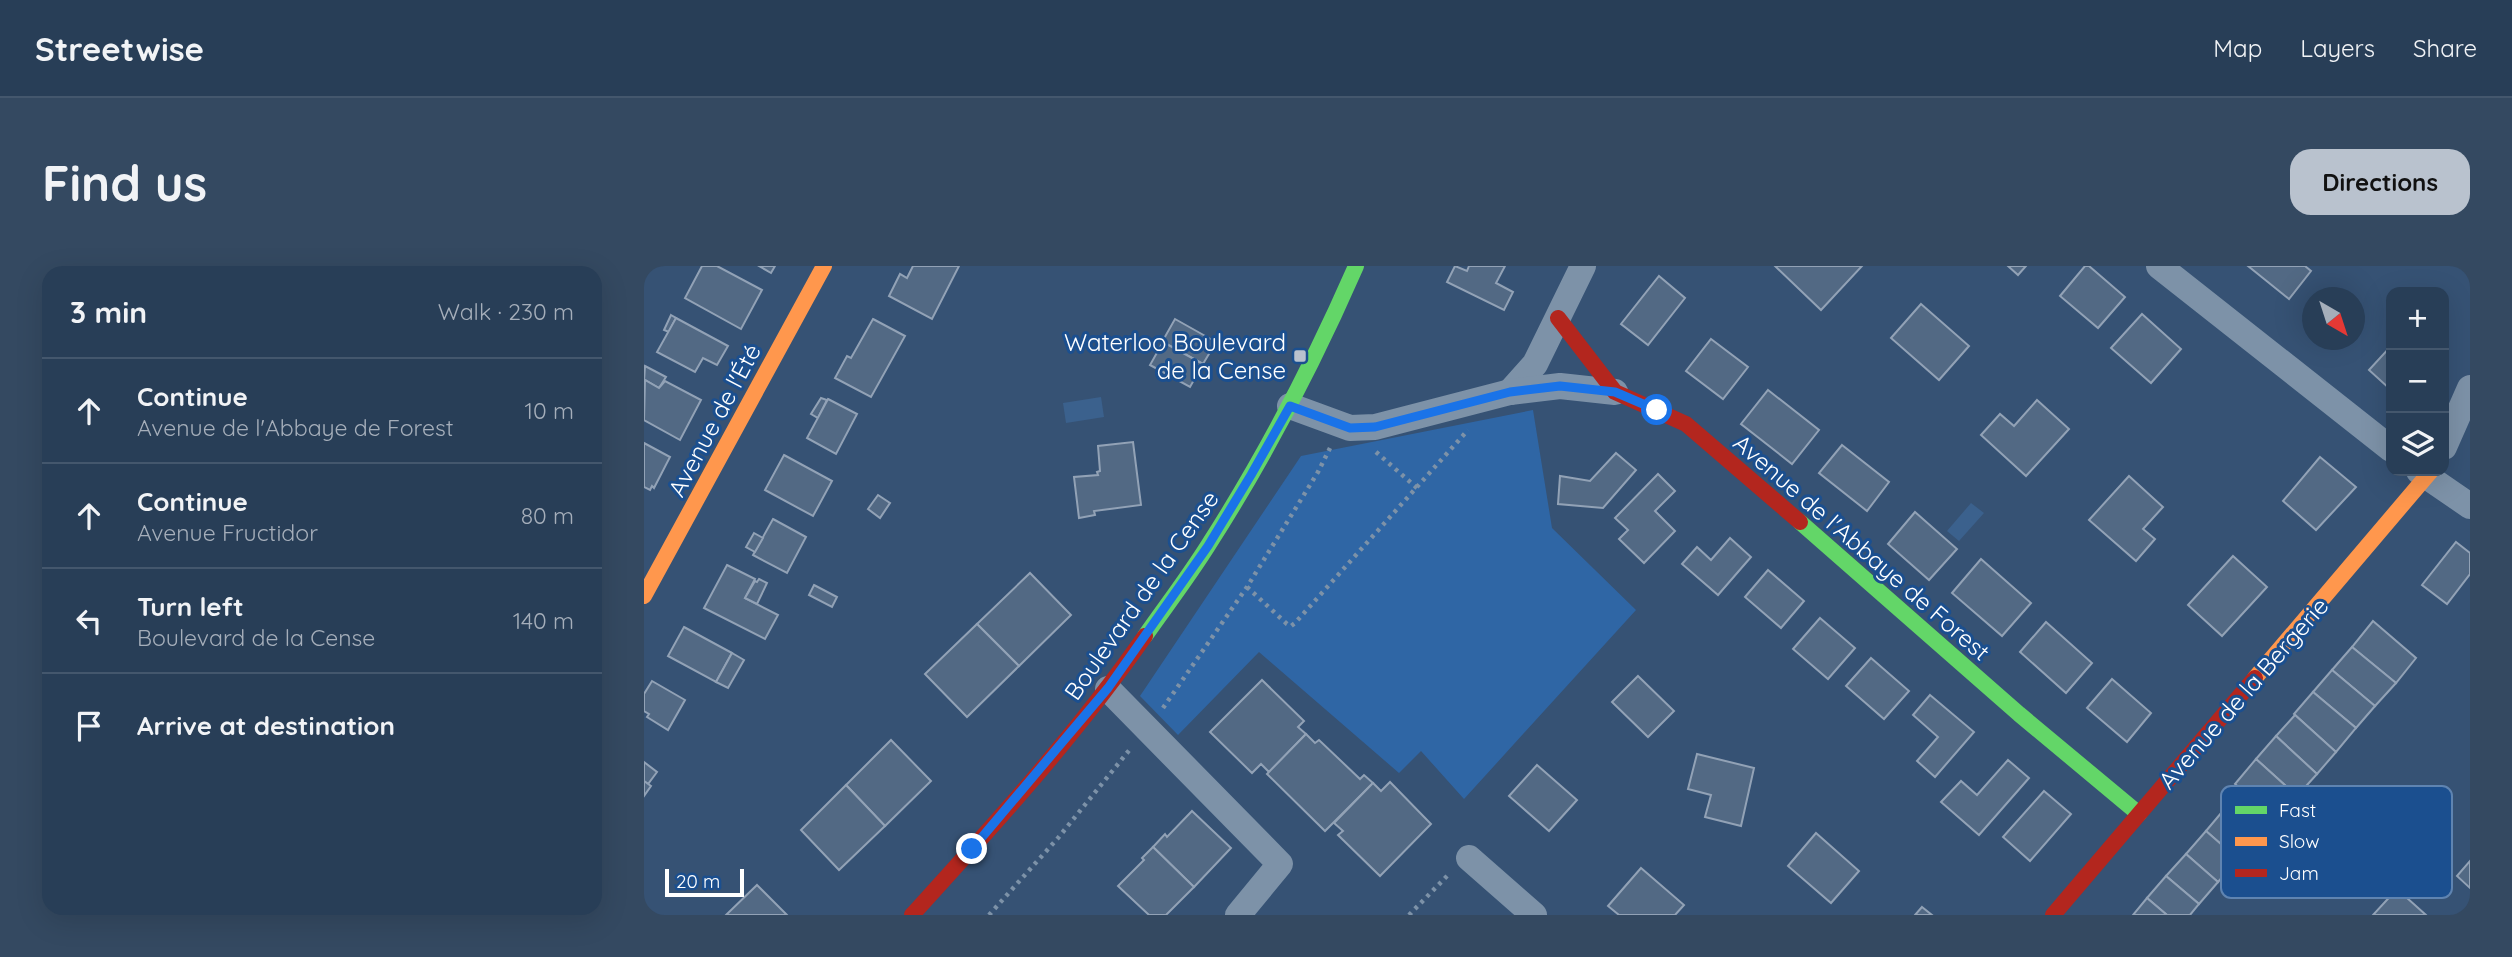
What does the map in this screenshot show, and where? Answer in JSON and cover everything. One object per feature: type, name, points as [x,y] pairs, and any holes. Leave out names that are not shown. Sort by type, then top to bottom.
[{"type":"street","name":"Avenue de l'Été","points":[[644,596],[824,266]]},
{"type":"street","name":"Boulevard de la Cense","points":[[912,915],[972,849],[1108,688],[1208,546],[1290,406],[1356,266]]},
{"type":"street","points":[[1498,396],[1535,364],[1583,266]]},
{"type":"street","points":[[2159,266],[2386,445]]},
{"type":"street","name":"Avenue de l'Abbaye de Forest","points":[[1558,318],[1615,392],[1685,424],[2019,714],[2139,814]]},
{"type":"street","points":[[1290,406],[1346,427],[1375,427],[1498,396],[1560,386],[1615,392]]},
{"type":"street","points":[[2449,436],[2470,388]]},
{"type":"street","name":"Avenue de la Bergerie","points":[[2053,915],[2423,476]]},
{"type":"street","points":[[2430,476],[2470,506]]},
{"type":"street","points":[[1108,688],[1280,864],[1238,915]]},
{"type":"street","points":[[1469,858],[1534,915]]},
{"type":"path","points":[[1246,586],[1287,624],[1291,626],[1295,623],[1498,396]]},
{"type":"path","points":[[989,915],[1058,838],[1174,694],[1346,427],[1417,488]]},
{"type":"path","points":[[1409,915],[1469,858]]},
{"type":"shaded area","points":[[1101,397],[1104,417],[1066,423],[1063,403]]},
{"type":"shaded area","points":[[1533,410],[1552,528],[1636,610],[1464,799],[1421,751],[1399,773],[1259,652],[1178,735],[1140,696],[1301,456]]},
{"type":"shaded area","points":[[1971,503],[1984,513],[1959,541],[1947,531]]},
{"type":"building","points":[[702,266],[717,266],[762,290],[741,329],[685,298]]},
{"type":"building","points":[[759,266],[775,266],[771,273]]},
{"type":"building","points":[[913,266],[959,266],[932,319],[889,296],[900,274],[907,278]]},
{"type":"building","points":[[1455,266],[1467,271],[1469,266],[1505,266],[1496,283],[1513,292],[1504,310],[1447,282]]},
{"type":"building","points":[[1775,266],[1862,266],[1821,310]]},
{"type":"building","points":[[2008,266],[2026,266],[2018,275]]},
{"type":"building","points":[[2085,266],[2089,266],[2125,297],[2098,328],[2060,296]]},
{"type":"building","points":[[2248,266],[2305,266],[2311,271],[2289,299]]},
{"type":"building","points":[[1659,276],[1685,298],[1648,345],[1621,324]]},
{"type":"building","points":[[1921,304],[1969,346],[1939,380],[1891,338]]},
{"type":"building","points":[[2142,314],[2181,349],[2151,383],[2111,348]]},
{"type":"building","points":[[671,315],[676,318],[669,332],[664,330]]},
{"type":"building","points":[[676,318],[728,346],[717,365],[703,358],[695,372],[657,352]]},
{"type":"building","points":[[873,319],[905,336],[871,397],[835,378],[847,356],[851,358]]},
{"type":"building","points":[[1175,319],[1216,342],[1203,364],[1162,342]]},
{"type":"building","points":[[1711,339],[1748,367],[1723,399],[1686,371]]},
{"type":"building","points":[[1163,342],[1203,364],[1190,387],[1150,365]]},
{"type":"building","points":[[2386,351],[2386,385],[2369,370]]},
{"type":"building","points":[[645,366],[666,377],[659,388],[645,380],[644,382]]},
{"type":"building","points":[[645,380],[659,388],[665,381],[701,400],[680,440],[644,420]]},
{"type":"building","points":[[1768,390],[1819,430],[1792,464],[1741,424]]},
{"type":"building","points":[[821,398],[827,400],[818,418],[811,414]]},
{"type":"building","points":[[828,399],[857,414],[836,454],[807,438]]},
{"type":"building","points":[[2037,400],[2069,429],[2026,476],[1981,435],[2000,414],[2014,426]]},
{"type":"building","points":[[1133,442],[1141,505],[1094,511],[1095,515],[1079,518],[1074,477],[1098,475],[1098,446]]},
{"type":"building","points":[[644,443],[670,457],[654,488],[652,486],[650,490],[644,487]]},
{"type":"building","points":[[1842,445],[1889,482],[1867,511],[1819,473]]},
{"type":"building","points":[[1616,453],[1636,470],[1603,508],[1558,504],[1560,476],[1590,481]]},
{"type":"building","points":[[784,455],[832,481],[813,516],[765,490]]},
{"type":"building","points":[[2320,457],[2356,487],[2316,530],[2283,501]]},
{"type":"building","points":[[1658,474],[1675,491],[1655,511],[1675,531],[1644,563],[1619,539],[1628,530],[1615,518]]},
{"type":"building","points":[[2129,476],[2163,507],[2143,529],[2155,539],[2136,561],[2089,520]]},
{"type":"building","points":[[878,495],[890,503],[880,518],[868,509]]},
{"type":"building","points":[[1915,512],[1957,549],[1929,580],[1888,544]]},
{"type":"building","points":[[773,519],[806,537],[787,573],[753,555]]},
{"type":"building","points":[[754,533],[763,538],[755,552],[746,547]]},
{"type":"building","points":[[1730,538],[1751,557],[1718,595],[1682,564],[1697,547],[1711,560]]},
{"type":"building","points":[[2456,542],[2470,553],[2470,574],[2447,604],[2422,585]]},
{"type":"building","points":[[2233,556],[2267,587],[2222,636],[2188,605]]},
{"type":"building","points":[[1981,559],[2031,603],[2002,636],[1952,593]]},
{"type":"building","points":[[727,565],[755,579],[745,598],[778,615],[765,639],[704,608]]},
{"type":"building","points":[[1768,570],[1804,601],[1781,628],[1745,597]]},
{"type":"building","points":[[1030,573],[1071,615],[1019,666],[977,624]]},
{"type":"building","points":[[759,579],[767,583],[757,604],[745,598]]},
{"type":"building","points":[[814,585],[837,597],[832,607],[809,595]]},
{"type":"building","points":[[1820,618],[1855,648],[1828,679],[1793,649]]},
{"type":"building","points":[[2373,621],[2416,658],[2396,683],[2352,647]]},
{"type":"building","points":[[2046,622],[2092,663],[2066,693],[2020,652]]},
{"type":"building","points":[[977,624],[1019,666],[967,717],[925,674]]},
{"type":"building","points":[[684,627],[732,653],[716,682],[668,656]]},
{"type":"building","points":[[2352,647],[2396,683],[2375,706],[2332,670]]},
{"type":"building","points":[[732,653],[744,660],[728,688],[716,682]]},
{"type":"building","points":[[1871,658],[1909,691],[1884,719],[1846,686]]},
{"type":"building","points":[[2332,670],[2375,706],[2356,728],[2313,692]]},
{"type":"building","points":[[1638,676],[1674,711],[1648,737],[1612,702]]},
{"type":"building","points":[[2112,679],[2151,713],[2127,742],[2087,708]]},
{"type":"building","points":[[1262,680],[1304,721],[1298,727],[1306,734],[1269,772],[1261,764],[1252,773],[1210,732]]},
{"type":"building","points":[[652,681],[685,700],[668,730],[647,717],[649,714],[644,711],[644,694]]},
{"type":"building","points":[[2313,692],[2356,728],[2336,752],[2294,714]]},
{"type":"building","points":[[1930,695],[1974,732],[1935,777],[1917,761],[1938,737],[1913,715]]},
{"type":"building","points":[[2295,715],[2336,752],[2317,774],[2276,736]]},
{"type":"building","points":[[1306,734],[1315,743],[1319,740],[1360,779],[1364,775],[1373,783],[1325,831],[1267,774]]},
{"type":"building","points":[[2276,736],[2317,774],[2306,786],[2286,786],[2256,759]]},
{"type":"building","points":[[891,740],[931,781],[885,826],[846,785]]},
{"type":"building","points":[[1697,754],[1754,768],[1741,826],[1705,817],[1711,795],[1688,789]]},
{"type":"building","points":[[2256,759],[2286,786],[2237,786],[2235,784]]},
{"type":"building","points":[[2008,760],[2029,778],[1979,835],[1941,802],[1961,781],[1977,795]]},
{"type":"building","points":[[644,762],[657,772],[648,784],[644,781]]},
{"type":"building","points":[[1537,765],[1577,800],[1549,831],[1509,796]]},
{"type":"building","points":[[644,781],[651,786],[644,796]]},
{"type":"building","points":[[1390,782],[1431,824],[1380,876],[1338,835],[1343,831],[1334,823],[1373,783],[1381,791]]},
{"type":"building","points":[[846,785],[885,826],[839,870],[801,830]]},
{"type":"building","points":[[2044,791],[2071,814],[2030,861],[2003,837]]},
{"type":"building","points":[[1192,811],[1231,848],[1194,887],[1153,847],[1165,834],[1167,837]]},
{"type":"building","points":[[2221,813],[2221,844],[2206,831]]},
{"type":"building","points":[[2206,831],[2221,844],[2221,879],[2218,882],[2186,854]]},
{"type":"building","points":[[1816,833],[1859,871],[1831,903],[1788,866]]},
{"type":"building","points":[[1153,847],[1194,887],[1166,915],[1149,915],[1118,886]]},
{"type":"building","points":[[2186,854],[2218,882],[2199,904],[2166,876]]},
{"type":"building","points":[[2470,861],[2470,888],[2457,876]]},
{"type":"building","points":[[1641,868],[1684,905],[1675,915],[1619,915],[1608,906]]},
{"type":"building","points":[[2166,876],[2199,904],[2190,915],[2167,915],[2147,898]]},
{"type":"building","points":[[757,885],[787,915],[726,915]]},
{"type":"building","points":[[2147,898],[2167,915],[2133,915]]},
{"type":"building","points":[[2389,898],[2407,898],[2426,915],[2373,915]]},
{"type":"building","points":[[1922,907],[1932,915],[1915,915]]},
{"type":"traffic: fast","points":[[1145,636],[1201,556],[1250,477],[1306,373],[1356,266]]},
{"type":"traffic: fast","points":[[1800,522],[2019,714],[2139,814]]},
{"type":"traffic: slow","points":[[644,596],[824,266]]},
{"type":"traffic: slow","points":[[2255,678],[2427,476]]},
{"type":"traffic: jam","points":[[1558,318],[1615,392],[1686,424],[1800,522]]},
{"type":"traffic: jam","points":[[912,915],[1062,744],[1145,636]]},
{"type":"traffic: jam","points":[[2053,915],[2255,678]]},
{"type":"place","name":"Waterloo Boulevard de la Cense","points":[[1300,356]]},
{"type":"route","points":[[972,849],[1108,688],[1208,546],[1290,406],[1350,428],[1375,427],[1510,392],[1560,386],[1615,392],[1657,410]]}]
